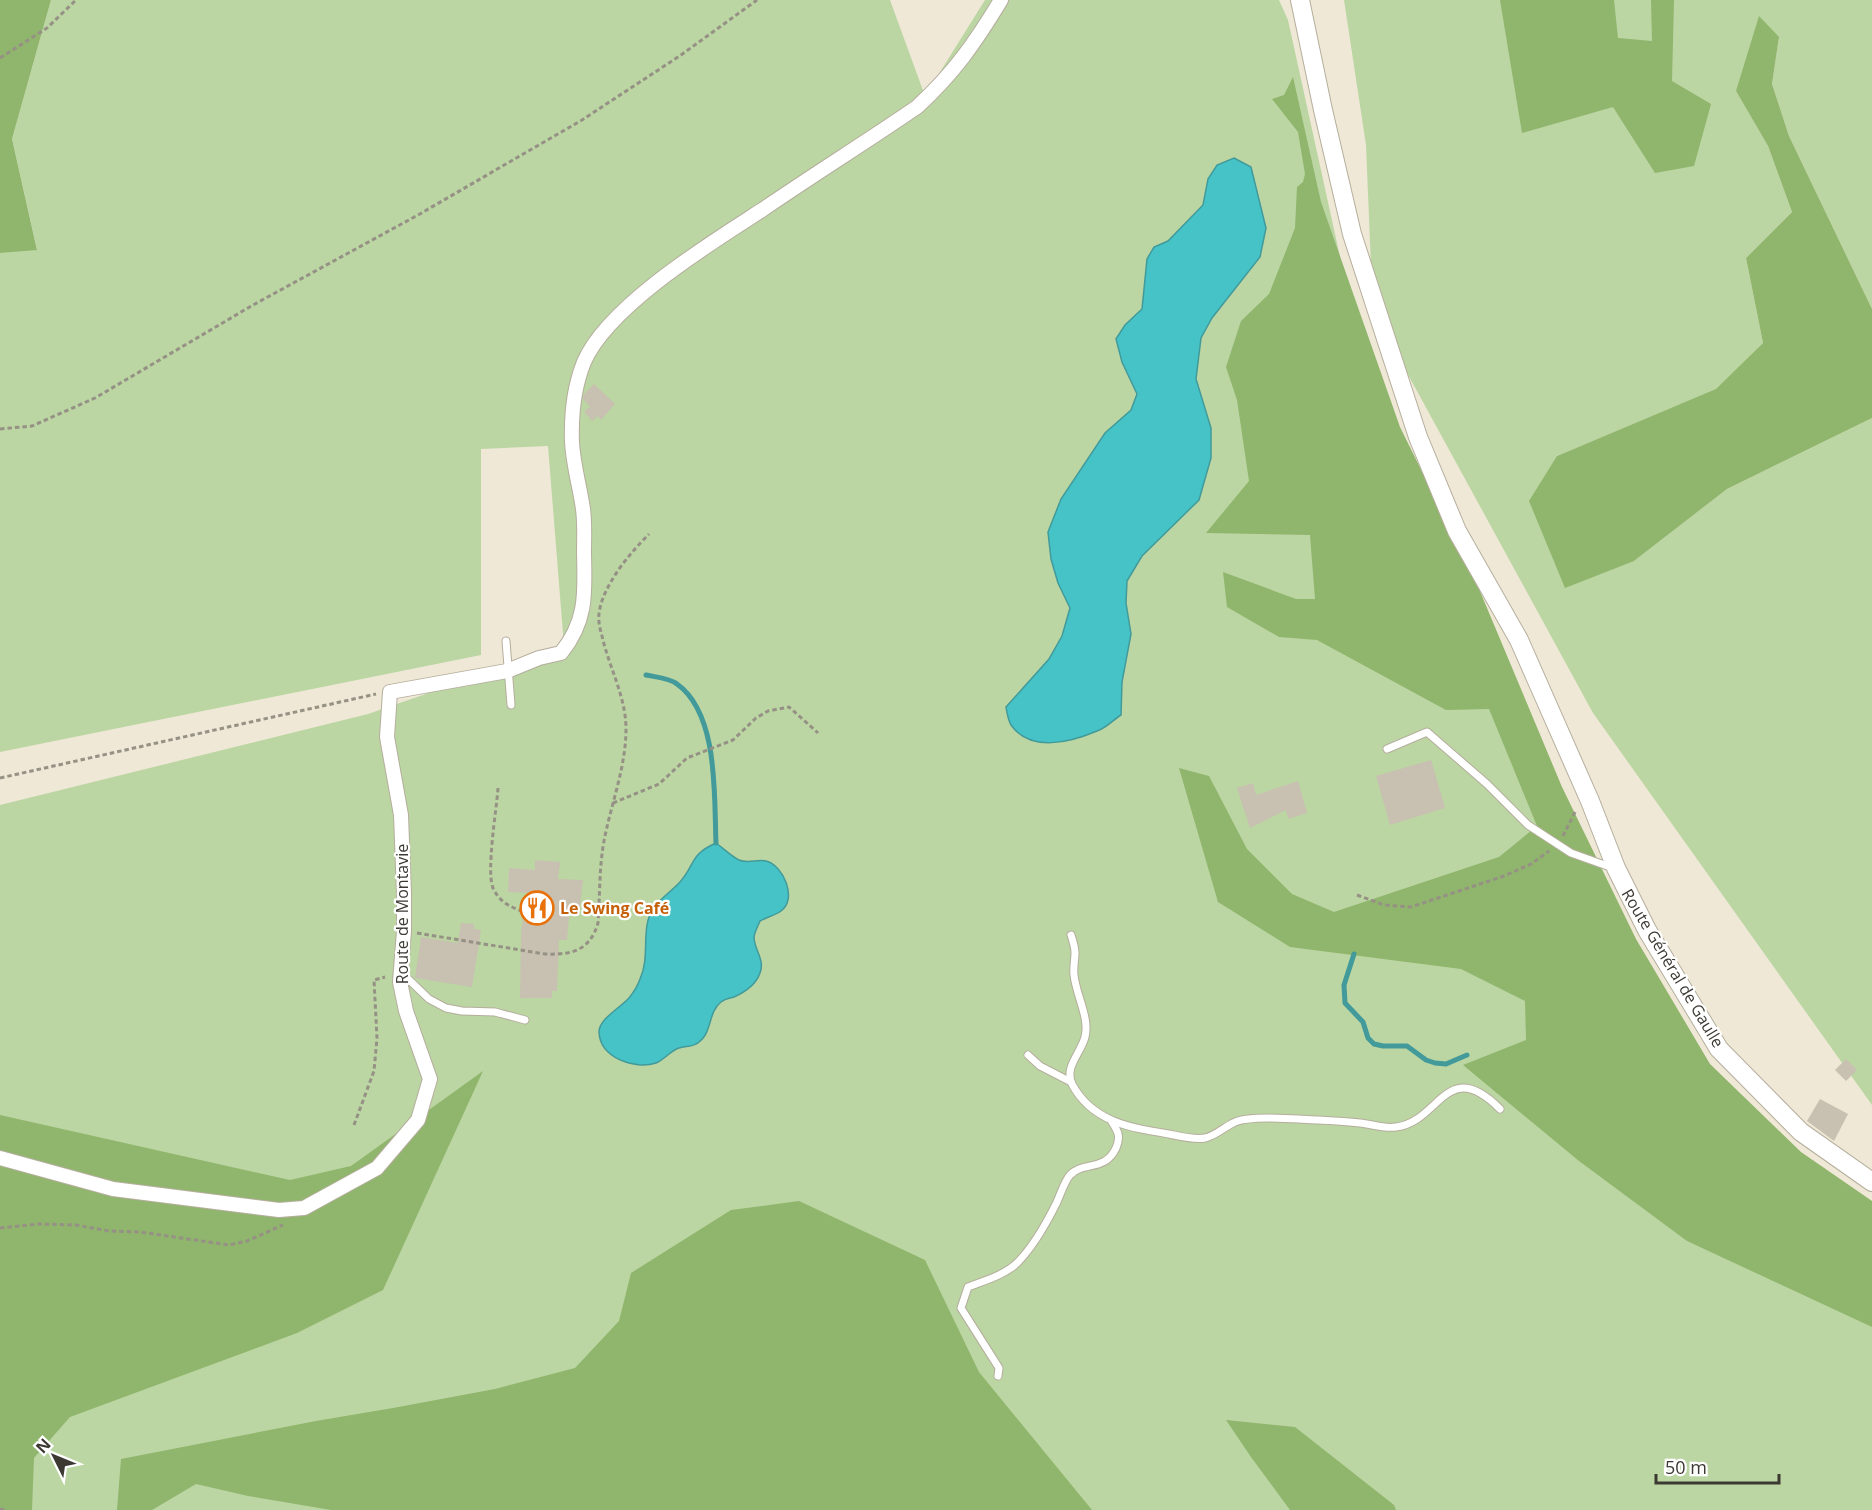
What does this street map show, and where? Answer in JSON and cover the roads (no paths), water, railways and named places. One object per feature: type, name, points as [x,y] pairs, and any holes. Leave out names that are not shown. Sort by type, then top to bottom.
[{"type":"street","points":[[507,671],[539,658],[561,653],[582,616],[585,596],[583,512],[572,443],[572,406],[577,380],[585,359],[598,340],[616,319],[650,288],[700,250],[917,107],[946,80],[977,40],[1002,0]]},
{"type":"street","name":"Route Général de Gaulle","points":[[1300,0],[1352,234],[1418,437],[1457,531],[1520,640],[1590,801],[1616,868],[1647,930],[1719,1048],[1802,1132],[1872,1182]]},
{"type":"street","name":"Route de Montavie","points":[[0,1158],[113,1189],[279,1210],[304,1208],[377,1168],[418,1120],[430,1079],[406,1011],[400,982],[404,894],[401,815],[387,737],[390,692],[507,671]]},
{"type":"lane","points":[[506,641],[507,671],[512,705]]},
{"type":"lane","points":[[1387,749],[1427,732],[1487,784],[1528,825],[1571,853],[1616,868]]},
{"type":"lane","points":[[1071,935],[1076,951],[1074,973],[1086,1025],[1085,1037],[1070,1068],[1071,1082]]},
{"type":"lane","points":[[401,972],[429,999],[446,1008],[495,1012],[525,1020]]},
{"type":"lane","points":[[1028,1055],[1040,1066],[1071,1082],[1082,1098],[1098,1113],[1120,1125],[1204,1138],[1234,1122],[1268,1118],[1359,1123],[1394,1128],[1406,1125],[1443,1095],[1458,1089],[1469,1088],[1486,1095],[1500,1109]]},
{"type":"lane","points":[[998,1376],[999,1368],[961,1308],[968,1287],[991,1278],[1017,1263],[1039,1234],[1071,1174],[1099,1165],[1113,1156],[1119,1133],[1111,1120]]},
{"type":"water","points":[[1234,158],[1251,167],[1266,228],[1260,257],[1212,318],[1201,338],[1196,379],[1211,428],[1211,458],[1199,500],[1142,556],[1127,581],[1126,603],[1131,634],[1122,682],[1121,715],[1100,730],[1075,739],[1052,743],[1029,739],[1019,734],[1011,725],[1006,707],[1049,659],[1062,636],[1070,608],[1058,583],[1051,559],[1048,532],[1061,499],[1105,433],[1131,410],[1137,394],[1122,362],[1116,339],[1125,325],[1142,309],[1147,259],[1154,247],[1168,241],[1203,205],[1208,179],[1217,165]]},
{"type":"water","points":[[716,843],[739,860],[766,861],[772,864],[783,875],[786,883],[788,899],[786,906],[760,921],[755,934],[755,943],[761,960],[758,977],[753,985],[734,997],[724,1000],[717,1007],[708,1030],[696,1044],[676,1049],[662,1060],[648,1065],[620,1060],[605,1049],[601,1041],[600,1027],[606,1018],[629,998],[639,981],[644,966],[647,925],[652,911],[685,876],[697,856]]},
{"type":"waterway","points":[[646,675],[677,684],[691,698],[701,715],[712,758],[716,843]]},
{"type":"waterway","points":[[1354,954],[1344,985],[1345,1003],[1363,1022],[1368,1038],[1374,1044],[1407,1046],[1426,1060],[1435,1063],[1446,1064],[1467,1055]]},
{"type":"place","name":"Le Swing Café","points":[[537,908]]}]
